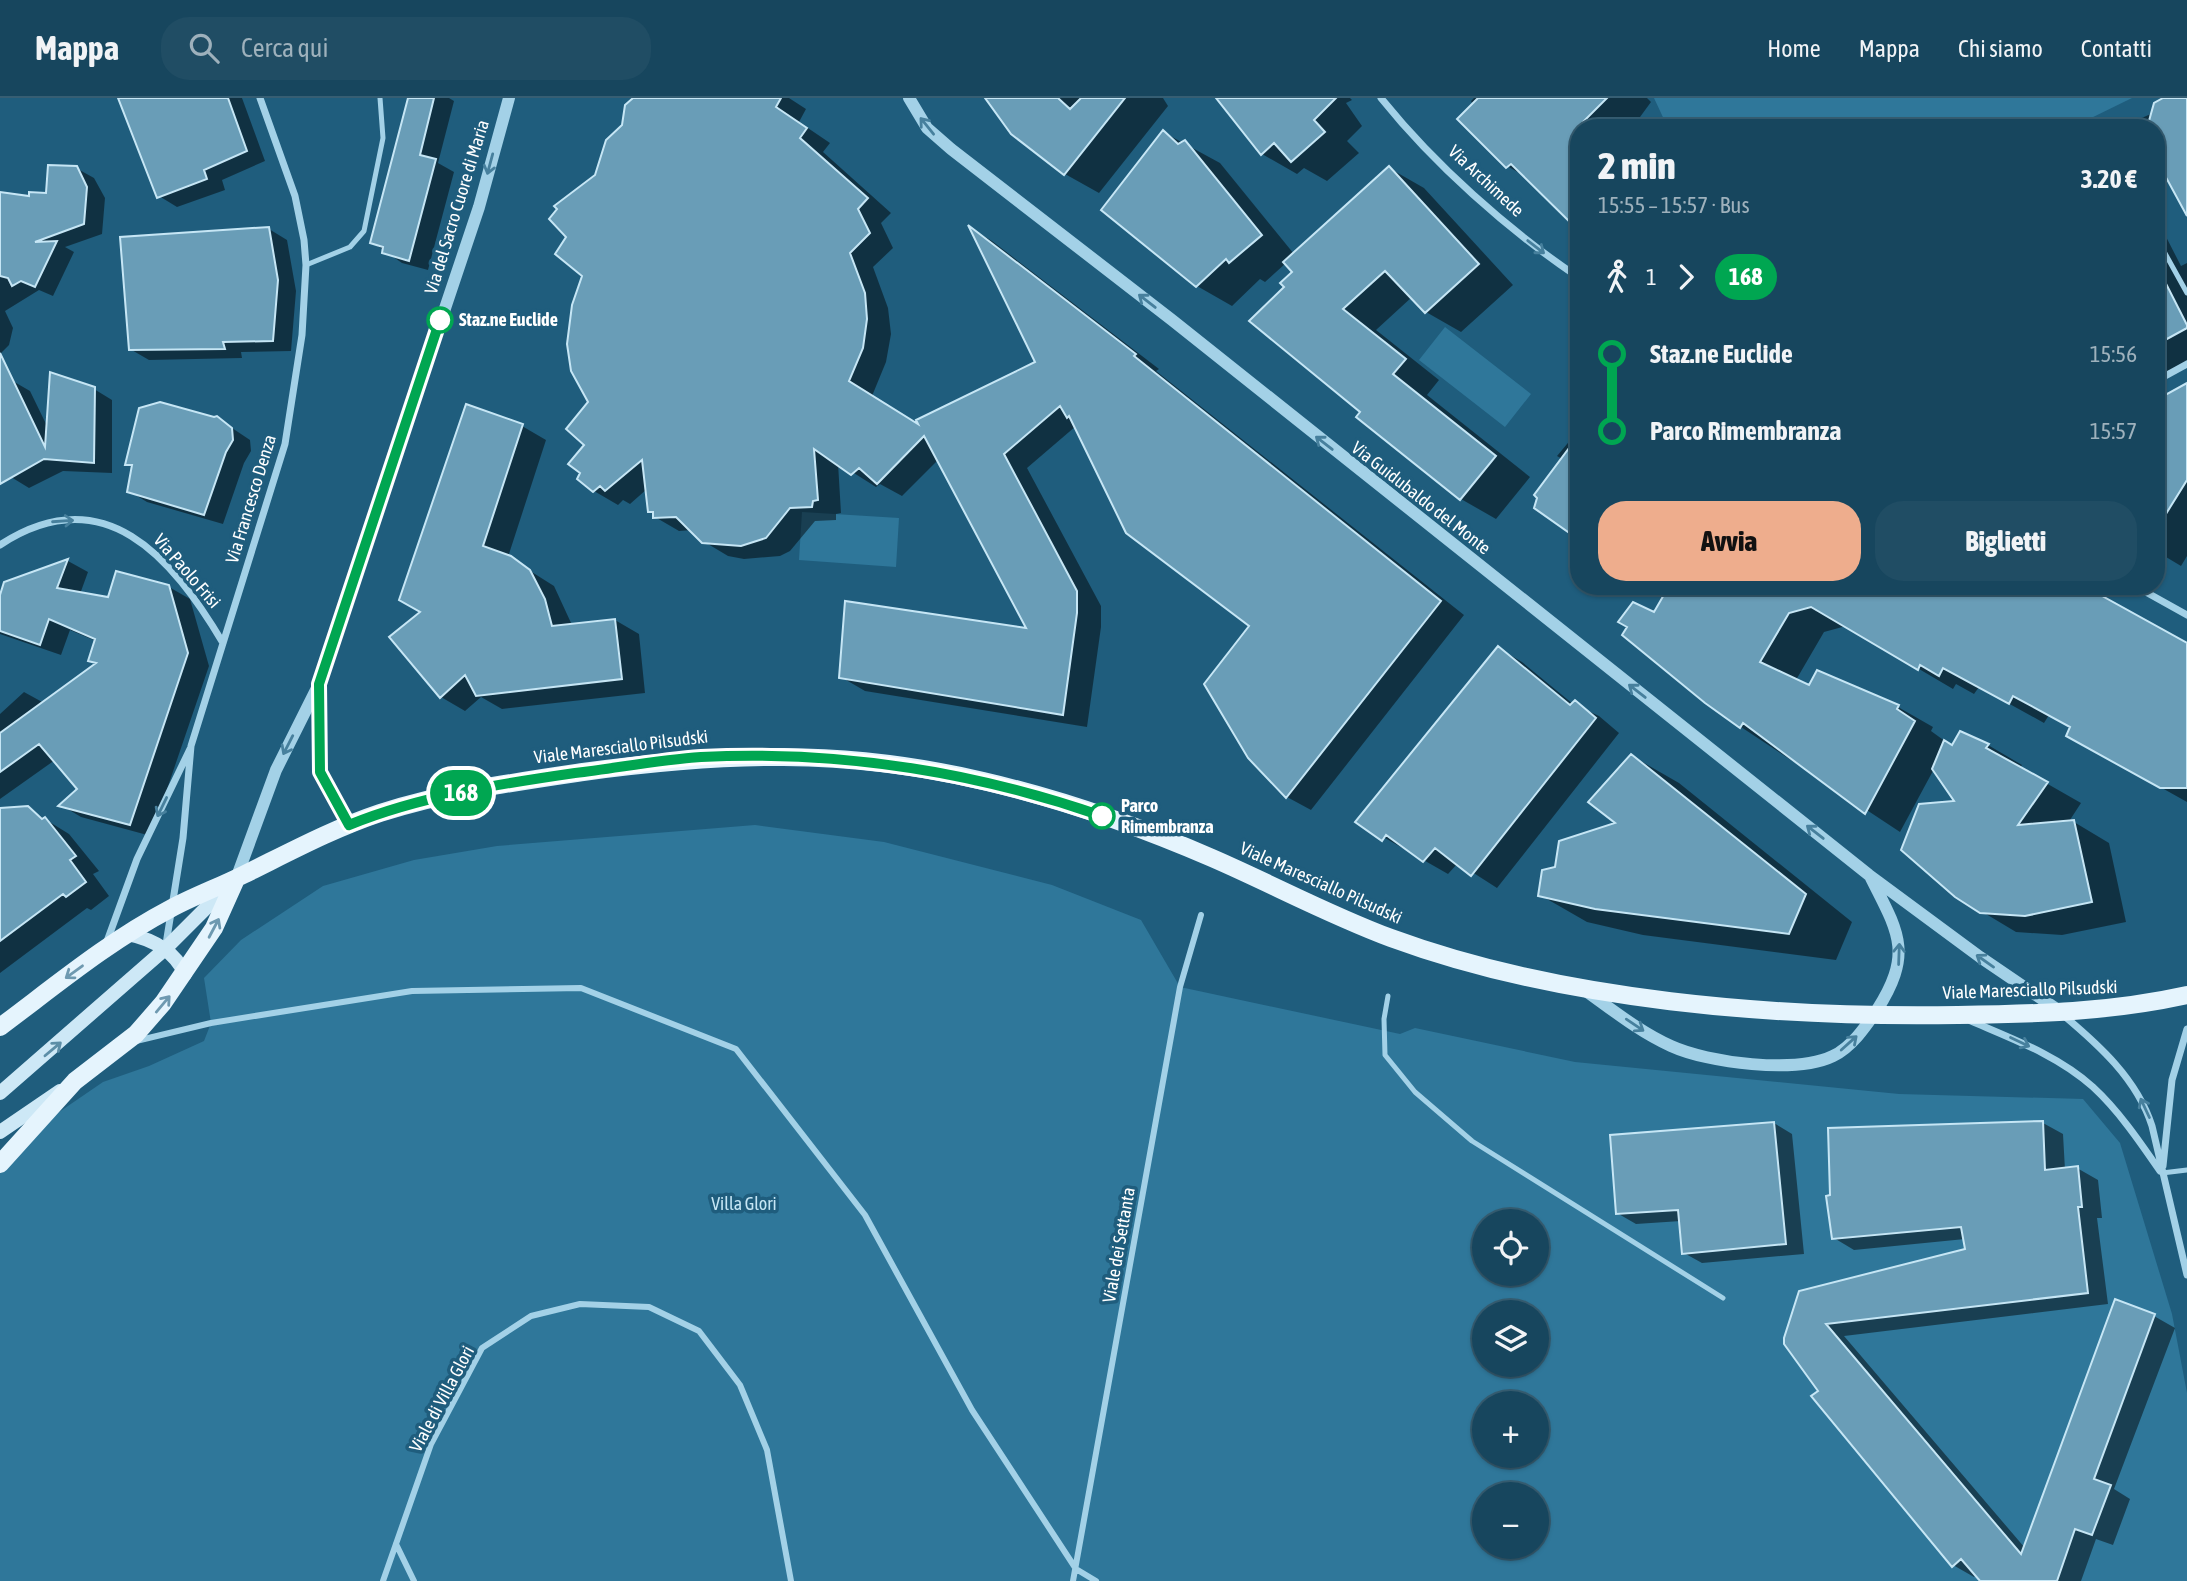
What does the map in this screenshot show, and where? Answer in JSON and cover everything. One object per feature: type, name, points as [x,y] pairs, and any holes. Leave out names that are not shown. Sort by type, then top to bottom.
[{"type":"main road","name":"Viale Maresciallo Pilsudski","points":[[0,1027],[104,950],[172,907],[349,825],[399,807],[495,785],[662,761],[797,755],[888,763],[967,777],[1056,800],[1213,859],[1318,908],[1393,939],[1483,967],[1580,986],[1724,1006],[1873,1015],[2062,1013],[2142,1005],[2187,995]]},
{"type":"main road","points":[[0,1093],[165,949],[236,879]]},
{"type":"main road","points":[[0,1132],[124,1044],[155,1013],[185,974],[214,928],[236,879]]},
{"type":"main road","points":[[127,934],[165,949],[185,974]]},
{"type":"main road","points":[[0,1164],[75,1081]]},
{"type":"street","name":"Via Francesco Denza","points":[[165,949],[183,838],[191,746],[291,421],[302,335],[306,265],[295,196],[260,98]]},
{"type":"street","name":"Via del Sacro Cuore di Maria","points":[[236,879],[276,771],[319,684],[479,207],[509,98]]},
{"type":"street","name":"Via Guidubaldo del Monte","points":[[909,98],[928,128],[951,149],[1172,320],[1869,874],[2062,1013]]},
{"type":"street","name":"Via Archimede","points":[[1381,98],[1493,210],[1537,248],[1570,271]]},
{"type":"street","points":[[2165,376],[2187,364]]},
{"type":"street","name":"Via Paolo Frisi","points":[[0,545],[32,526],[56,520],[106,523],[124,530],[160,558],[196,601],[223,643]]},
{"type":"street","points":[[2151,595],[2187,615]]},
{"type":"street","name":"Via del Sacro Cuore di Maria","points":[[319,684],[320,772],[349,825]]},
{"type":"street","points":[[104,950],[137,859],[191,746]]},
{"type":"street","name":"Via Guidubaldo del Monte","points":[[1869,874],[1897,930],[1901,953],[1891,988],[1873,1015]]},
{"type":"street","name":"Viale dei Settanta","points":[[1073,1581],[1180,987],[1201,915]]},
{"type":"street","name":"Viale Maresciallo Pilsudski","points":[[1580,986],[1637,1028],[1675,1048],[1705,1057],[1776,1064],[1814,1063],[1835,1055],[1852,1041],[1873,1015]]},
{"type":"street","points":[[124,1044],[211,1023],[412,991],[580,988],[736,1049],[865,1214],[972,1410],[1076,1569],[1096,1581]]},
{"type":"street","points":[[2062,1013],[2102,1050],[2133,1086],[2149,1115],[2187,1275]]},
{"type":"street","points":[[1958,1015],[2042,1053],[2084,1079],[2110,1105],[2162,1173]]},
{"type":"street","points":[[2162,1173],[2172,1080],[2187,1029]]},
{"type":"street","name":"Viale di Villa Glori","points":[[383,1581],[431,1444],[482,1348],[531,1316],[580,1304],[649,1307],[699,1331],[740,1385],[767,1450],[791,1581]]},
{"type":"street","points":[[396,1544],[414,1581]]},
{"type":"lane","points":[[306,265],[349,247],[365,231],[383,138],[380,98]]},
{"type":"lane","points":[[2165,253],[2187,293]]},
{"type":"lane","points":[[1388,996],[1384,1019],[1385,1055],[1415,1091],[1472,1141],[1723,1298]]},
{"type":"lane","points":[[2162,1173],[2187,1170]]},
{"type":"green space","points":[[1654,98],[2132,98],[2089,119],[1664,119]]},
{"type":"green space","points":[[1445,327],[1531,394],[1505,427],[1419,360]]},
{"type":"green space","points":[[802,512],[899,518],[896,567],[799,560]]},
{"type":"green space","name":"Villa Glori","points":[[755,825],[884,842],[1052,885],[1141,920],[1180,987],[1400,1034],[1415,1028],[1575,1062],[1899,1094],[2083,1099],[2120,1143],[2172,1314],[2187,1393],[2187,1581],[0,1581],[0,1163],[27,1134],[103,1082],[149,1066],[204,1041],[211,1023],[204,978],[241,940],[323,886],[414,860],[497,846]]},
{"type":"building","points":[[118,98],[228,98],[247,151],[204,170],[207,179],[157,198]]},
{"type":"building","points":[[408,98],[434,98],[420,155],[436,159],[409,261],[382,253],[383,247],[370,243]]},
{"type":"building","points":[[633,98],[781,98],[776,107],[807,128],[800,138],[868,198],[858,209],[870,233],[850,253],[865,293],[867,319],[863,348],[849,381],[918,424],[916,420],[1035,362],[968,225],[1136,354],[1134,356],[1441,601],[1286,798],[1248,758],[1204,684],[1249,626],[1126,533],[1069,416],[1067,418],[1060,406],[1004,454],[1077,591],[1077,613],[1063,715],[839,678],[845,601],[1026,628],[924,436],[877,484],[859,468],[851,475],[814,449],[818,500],[813,501],[812,507],[790,508],[766,538],[741,546],[702,543],[676,517],[653,518],[653,512],[648,512],[642,460],[605,491],[600,486],[593,492],[577,479],[580,473],[568,464],[584,445],[566,429],[588,402],[571,371],[567,344],[572,305],[582,276],[555,254],[566,237],[549,219],[557,209],[554,206],[595,175],[606,140],[622,125],[625,105]]},
{"type":"building","points":[[985,98],[1058,98],[1070,109],[1081,98],[1125,98],[1064,175],[1011,134]]},
{"type":"building","points":[[1216,98],[1336,98],[1314,120],[1325,132],[1291,162],[1274,143],[1261,155]]},
{"type":"building","points":[[1478,98],[1607,98],[1586,119],[1570,119],[1570,222],[1511,164],[1506,168],[1457,119]]},
{"type":"building","points":[[2163,98],[2187,98],[2187,216],[2165,176],[2165,119],[2150,119],[2154,103]]},
{"type":"building","points":[[1163,130],[1178,144],[1185,140],[1262,235],[1229,263],[1226,259],[1196,287],[1101,210]]},
{"type":"building","points":[[48,165],[77,166],[87,187],[84,224],[35,242],[57,241],[35,287],[21,281],[12,286],[8,278],[0,276],[0,192],[29,196],[29,192],[46,193]]},
{"type":"building","points":[[1389,166],[1479,264],[1425,313],[1385,271],[1343,309],[1406,359],[1393,374],[1496,456],[1460,500],[1356,417],[1360,412],[1249,321],[1284,287],[1280,283],[1292,272],[1283,262]]},
{"type":"building","points":[[269,227],[278,280],[273,341],[223,342],[225,349],[129,350],[120,237]]},
{"type":"building","points":[[2165,282],[2187,325],[2187,328],[2165,340]]},
{"type":"building","points":[[0,353],[45,447],[50,372],[95,387],[94,463],[44,459],[0,484]]},
{"type":"building","points":[[2187,383],[2187,480],[2165,515],[2165,395]]},
{"type":"building","points":[[160,402],[217,416],[232,428],[233,440],[226,452],[204,515],[127,492],[132,465],[125,465],[139,408]]},
{"type":"building","points":[[466,404],[523,424],[483,546],[511,556],[530,570],[545,599],[552,626],[615,619],[622,679],[476,696],[465,675],[440,698],[389,637],[420,612],[399,600]]},
{"type":"building","points":[[1570,447],[1570,533],[1534,508],[1537,498],[1534,495]]},
{"type":"building","points":[[68,559],[57,588],[108,597],[116,571],[169,585],[188,653],[130,825],[58,806],[77,789],[39,744],[0,772],[0,733],[96,663],[88,661],[95,639],[49,619],[40,645],[0,631],[0,595],[4,582]]},
{"type":"building","points":[[1664,595],[2100,595],[2187,643],[2187,788],[2160,788],[2066,736],[2070,727],[2013,696],[2009,704],[1943,668],[1939,676],[1920,665],[1918,670],[1811,607],[1789,613],[1760,662],[1809,685],[1817,670],[1899,705],[1897,709],[1915,721],[1865,814],[1743,723],[1740,728],[1705,703],[1622,635],[1627,627],[1618,622],[1633,602],[1654,612]]},
{"type":"building","points":[[1498,646],[1570,705],[1575,700],[1596,718],[1471,876],[1435,848],[1423,862],[1386,835],[1382,841],[1355,822]]},
{"type":"building","points":[[1960,731],[1989,744],[1986,748],[2048,782],[2018,825],[2074,820],[2092,902],[2025,916],[1980,913],[1955,897],[1901,850],[1919,804],[1954,801],[1932,769],[1944,740],[1952,745]]},
{"type":"building","points":[[1631,754],[1806,894],[1789,934],[1595,909],[1538,896],[1542,870],[1555,867],[1559,841],[1615,823],[1588,802]]},
{"type":"building","points":[[28,806],[42,819],[45,817],[76,856],[70,860],[86,882],[66,897],[63,894],[0,941],[0,808]]},
{"type":"building","points":[[2043,1121],[2045,1170],[2078,1166],[2082,1207],[2078,1207],[2088,1293],[1826,1324],[2021,1554],[2115,1299],[2155,1314],[2094,1479],[2111,1485],[2092,1535],[2075,1529],[2057,1581],[1980,1581],[1961,1559],[1952,1567],[1811,1396],[1818,1391],[1784,1344],[1784,1338],[1799,1291],[1965,1249],[1961,1227],[1832,1239],[1826,1196],[1830,1195],[1828,1128]]},
{"type":"building","points":[[1774,1122],[1786,1244],[1682,1254],[1678,1210],[1616,1214],[1610,1135]]},
{"type":"bus line","name":"168","points":[[440,320],[319,684],[318,764],[322,781],[349,825],[399,807],[495,785],[699,757],[797,755],[888,763],[940,772],[1021,790],[1102,816]]},
{"type":"place","name":"Staz.ne Euclide","points":[[440,320]]},
{"type":"place","name":"Parco Rimembranza","points":[[1102,816]]}]
